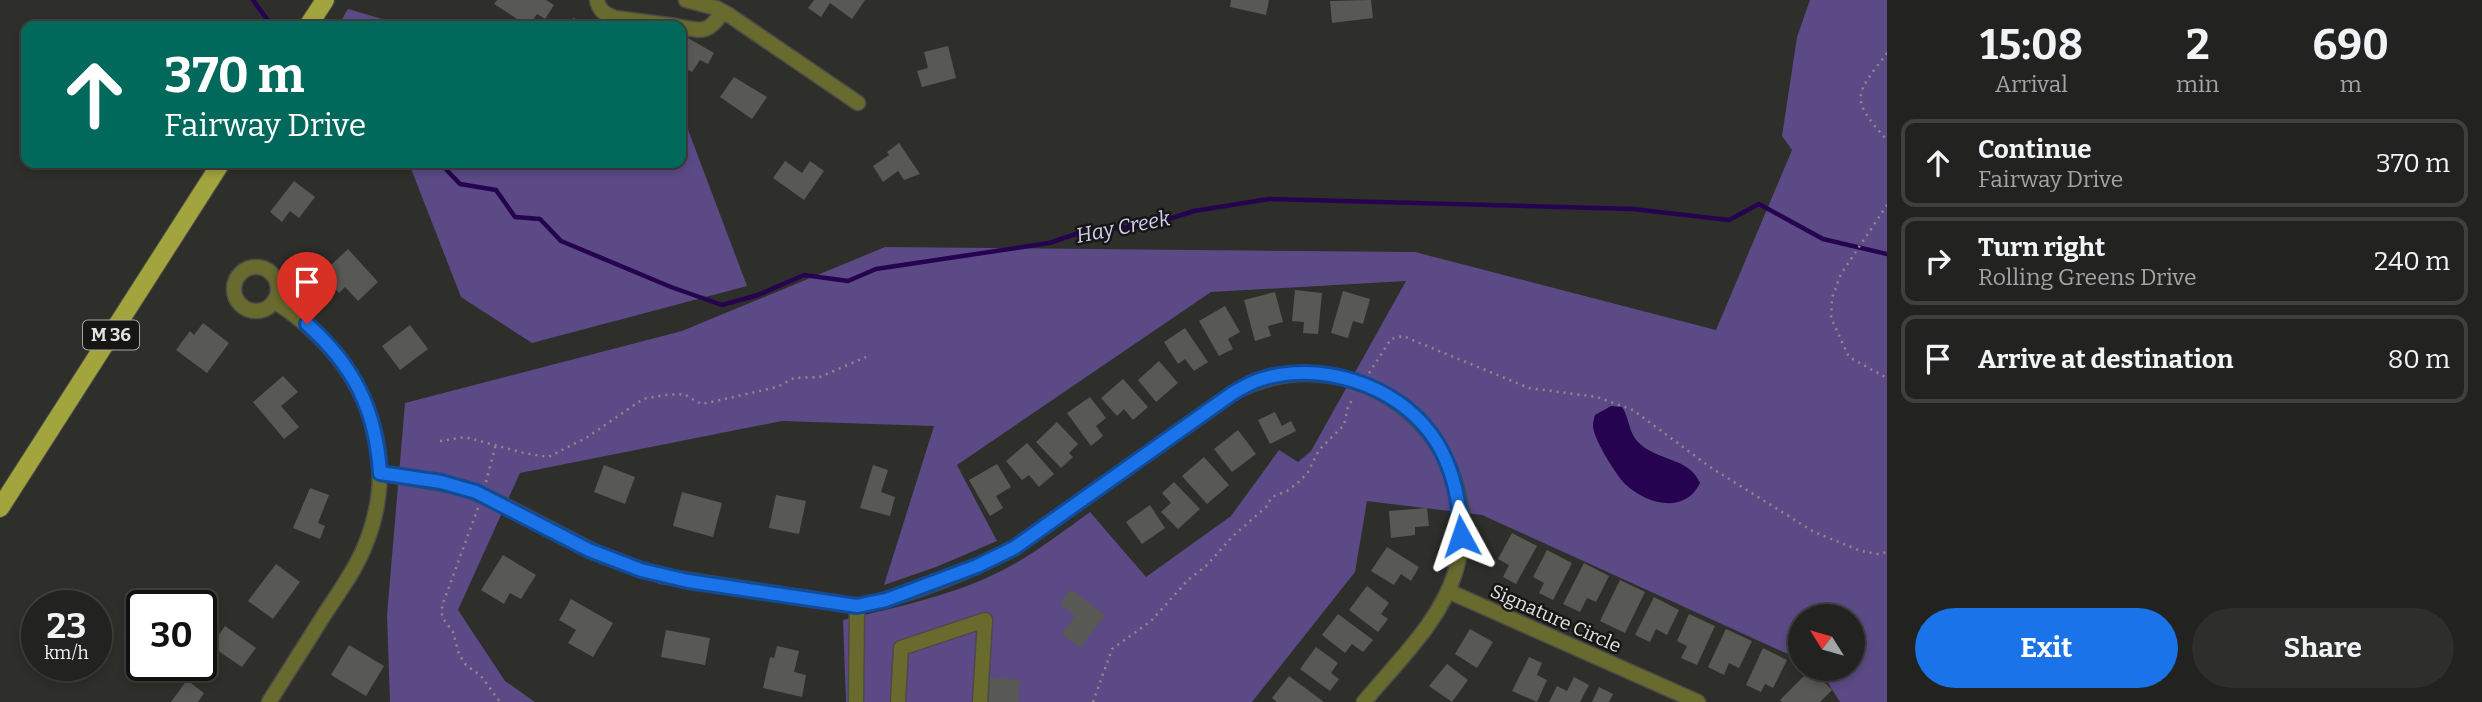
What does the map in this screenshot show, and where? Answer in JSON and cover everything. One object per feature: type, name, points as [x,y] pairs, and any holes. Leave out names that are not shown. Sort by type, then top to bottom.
[{"type":"main road","points":[[312,21],[325,0]]},
{"type":"main road","name":"M 36","points":[[0,508],[218,168]]},
{"type":"street","points":[[597,0],[599,8],[605,14],[636,21]]},
{"type":"street","points":[[686,0],[723,12],[858,103]]},
{"type":"street","points":[[686,28],[704,31],[712,27],[723,12]]},
{"type":"street","points":[[269,702],[364,549],[374,514],[380,473],[370,411],[349,372],[323,338],[274,301]]},
{"type":"street","points":[[380,473],[441,482],[483,495],[589,550],[641,570],[688,581],[857,606],[886,600],[977,566],[1014,548],[1233,393],[1262,379],[1293,373],[1328,375],[1376,389],[1399,403],[1430,433],[1451,472],[1460,509],[1459,554],[1448,591],[1429,622],[1364,702]]},
{"type":"street","name":"Signature Circle","points":[[1448,591],[1698,702]]},
{"type":"street","points":[[856,702],[857,606]]},
{"type":"street","points":[[898,702],[901,648],[985,620],[980,702]]},
{"type":"path","points":[[1887,52],[1869,75],[1859,97],[1864,112],[1887,140]]},
{"type":"path","points":[[1887,205],[1845,268],[1834,290],[1831,318],[1849,357],[1887,379]]},
{"type":"path","points":[[440,441],[465,437],[548,457],[586,438],[643,399],[684,394],[701,404],[776,387],[794,378],[820,377],[866,357]]},
{"type":"path","points":[[496,444],[483,495],[442,606],[442,617],[453,632],[459,654],[466,665],[481,676],[500,702]]},
{"type":"shaded area","points":[[1810,0],[1887,0],[1887,702],[1840,702],[1827,681],[1866,681],[1866,604],[1788,604],[1788,654],[1482,515],[1367,501],[1355,572],[1252,702],[846,702],[843,620],[924,600],[982,580],[1024,558],[1090,512],[1146,577],[1231,516],[1279,450],[1298,462],[1311,451],[1406,281],[1211,292],[957,465],[997,541],[884,585],[934,426],[782,421],[520,473],[458,610],[505,681],[535,702],[390,702],[387,615],[405,403],[682,331],[885,247],[1415,252],[1716,330],[1792,150],[1782,136],[1797,37]]},
{"type":"shaded area","points":[[348,9],[389,21],[341,21]]},
{"type":"shaded area","points":[[686,124],[747,286],[532,343],[461,297],[411,168],[686,168]]},
{"type":"shaded area","points":[[1611,406],[1622,407],[1633,435],[1645,448],[1688,468],[1695,475],[1700,483],[1693,493],[1675,503],[1665,503],[1643,497],[1625,484],[1594,432],[1595,415]]},
{"type":"building","points":[[497,0],[546,0],[554,5],[545,19],[537,14],[532,21],[520,21],[494,4]]},
{"type":"building","points":[[814,0],[865,0],[852,19],[830,3],[821,17],[808,8]]},
{"type":"building","points":[[1231,0],[1269,0],[1266,15],[1230,7]]},
{"type":"building","points":[[1371,0],[1373,18],[1332,23],[1330,1]]},
{"type":"building","points":[[686,37],[714,53],[708,64],[700,60],[692,72],[688,70],[686,74]]},
{"type":"building","points":[[948,46],[956,78],[922,87],[917,71],[928,68],[924,52]]},
{"type":"building","points":[[734,77],[767,97],[752,119],[720,97]]},
{"type":"building","points":[[899,143],[920,174],[904,180],[898,171],[883,182],[873,166],[889,155],[887,152]]},
{"type":"building","points":[[785,161],[802,173],[810,161],[824,171],[804,200],[773,178]]},
{"type":"building","points":[[294,181],[315,197],[299,218],[290,211],[282,222],[270,212]]},
{"type":"building","points":[[348,249],[378,282],[358,301],[345,287],[339,293],[325,278],[334,270],[330,266]]},
{"type":"building","points":[[1295,290],[1322,293],[1318,334],[1303,333],[1304,322],[1292,321]]},
{"type":"building","points":[[1343,291],[1370,299],[1363,324],[1353,321],[1348,338],[1331,333]]},
{"type":"building","points":[[1275,292],[1283,322],[1268,326],[1271,336],[1255,341],[1244,300]]},
{"type":"building","points":[[1225,306],[1240,332],[1228,339],[1233,349],[1219,356],[1199,321]]},
{"type":"building","points":[[203,323],[229,343],[207,373],[176,350],[190,331],[194,335]]},
{"type":"building","points":[[410,325],[428,349],[400,370],[382,346]]},
{"type":"building","points":[[1185,328],[1208,362],[1194,371],[1185,359],[1178,364],[1164,342]]},
{"type":"building","points":[[1159,361],[1178,383],[1156,402],[1138,380]]},
{"type":"building","points":[[283,376],[298,392],[281,406],[299,427],[284,439],[253,402]]},
{"type":"building","points":[[1123,379],[1148,407],[1133,420],[1124,409],[1117,416],[1101,398]]},
{"type":"building","points":[[1090,397],[1106,418],[1096,426],[1103,436],[1091,446],[1067,413]]},
{"type":"building","points":[[1275,412],[1282,426],[1291,421],[1296,431],[1270,444],[1258,420]]},
{"type":"building","points":[[1057,422],[1078,444],[1069,453],[1073,457],[1061,468],[1036,442]]},
{"type":"building","points":[[1238,430],[1256,454],[1232,472],[1214,449]]},
{"type":"building","points":[[1027,443],[1054,474],[1039,487],[1029,475],[1022,480],[1006,461]]},
{"type":"building","points":[[1204,457],[1229,485],[1207,504],[1182,476]]},
{"type":"building","points":[[997,464],[1011,487],[996,496],[1003,508],[990,516],[969,480]]},
{"type":"building","points":[[604,465],[635,477],[625,504],[594,492]]},
{"type":"building","points":[[873,465],[888,470],[881,492],[895,497],[890,516],[860,508]]},
{"type":"building","points":[[1174,482],[1200,509],[1178,529],[1161,512],[1171,503],[1162,493]]},
{"type":"building","points":[[310,488],[329,495],[318,523],[325,526],[320,539],[293,528]]},
{"type":"building","points":[[682,492],[722,503],[713,537],[673,526]]},
{"type":"building","points":[[776,495],[806,501],[799,534],[769,528]]},
{"type":"building","points":[[1150,505],[1165,528],[1142,544],[1126,522]]},
{"type":"building","points":[[1427,508],[1429,526],[1415,527],[1415,535],[1391,538],[1389,511]]},
{"type":"building","points":[[1512,533],[1537,546],[1516,584],[1503,577],[1509,565],[1498,559]]},
{"type":"building","points":[[1387,547],[1419,567],[1411,581],[1401,574],[1394,585],[1371,571]]},
{"type":"building","points":[[1547,550],[1572,563],[1553,600],[1539,593],[1544,583],[1533,577]]},
{"type":"building","points":[[503,555],[536,575],[521,599],[510,593],[504,604],[481,590]]},
{"type":"building","points":[[1584,563],[1609,576],[1596,602],[1587,598],[1580,612],[1563,604]]},
{"type":"building","points":[[276,564],[300,582],[273,619],[248,601]]},
{"type":"building","points":[[1620,580],[1645,592],[1625,633],[1600,621]]},
{"type":"building","points":[[1367,586],[1389,603],[1381,614],[1388,619],[1378,632],[1349,610]]},
{"type":"building","points":[[1071,589],[1105,615],[1080,648],[1062,634],[1075,616],[1060,604]]},
{"type":"building","points":[[1654,597],[1679,610],[1667,635],[1656,629],[1650,642],[1635,635]]},
{"type":"building","points":[[571,599],[613,623],[593,657],[568,643],[576,630],[559,620]]},
{"type":"building","points":[[1338,614],[1373,640],[1363,652],[1352,644],[1345,653],[1322,635]]},
{"type":"building","points":[[1689,614],[1715,626],[1697,665],[1681,658],[1687,646],[1677,641]]},
{"type":"building","points":[[225,626],[256,648],[242,667],[217,650],[217,637]]},
{"type":"building","points":[[1470,629],[1493,642],[1477,668],[1455,654]]},
{"type":"building","points":[[1726,629],[1752,641],[1739,668],[1729,663],[1724,675],[1708,667]]},
{"type":"building","points":[[666,630],[710,638],[705,665],[661,657]]},
{"type":"building","points":[[349,645],[384,666],[366,696],[331,675]]},
{"type":"building","points":[[777,646],[799,651],[794,672],[806,675],[802,697],[763,688],[770,657],[774,658]]},
{"type":"building","points":[[1316,647],[1338,663],[1331,673],[1339,679],[1330,691],[1300,669]]},
{"type":"building","points":[[1763,648],[1787,660],[1773,688],[1765,684],[1761,692],[1746,685]]},
{"type":"building","points":[[1529,657],[1542,663],[1537,675],[1547,680],[1537,702],[1512,691]]},
{"type":"building","points":[[1447,664],[1468,680],[1452,702],[1429,686]]},
{"type":"building","points":[[1289,676],[1324,702],[1277,702],[1272,698]]},
{"type":"building","points":[[1574,677],[1589,685],[1580,702],[1549,702],[1557,686],[1567,691]]},
{"type":"building","points":[[987,678],[1020,679],[1019,702],[986,702]]},
{"type":"building","points":[[186,681],[204,693],[198,702],[171,702]]},
{"type":"building","points":[[1799,681],[1823,681],[1832,690],[1820,702],[1780,700]]},
{"type":"building","points":[[1599,687],[1613,694],[1609,702],[1592,702]]},
{"type":"waterway","name":"Hay Creek","points":[[253,0],[268,21]]},
{"type":"waterway","name":"Hay Creek","points":[[445,168],[460,184],[496,190],[515,217],[540,219],[561,241],[671,287],[722,305],[758,295],[804,275],[848,281],[876,269],[1049,243],[1088,230],[1147,226],[1194,211],[1269,199],[1633,209],[1729,220],[1759,204],[1823,239],[1887,254]]},
{"type":"route","points":[[307,324],[337,354],[370,411],[379,453],[380,473],[423,478],[461,487],[498,502],[605,557],[641,570],[688,581],[857,606],[886,600],[977,566],[1014,548],[1233,393],[1262,379],[1293,373],[1328,375],[1362,384],[1387,395],[1410,412],[1437,443],[1451,472],[1461,518],[1461,536]]}]
